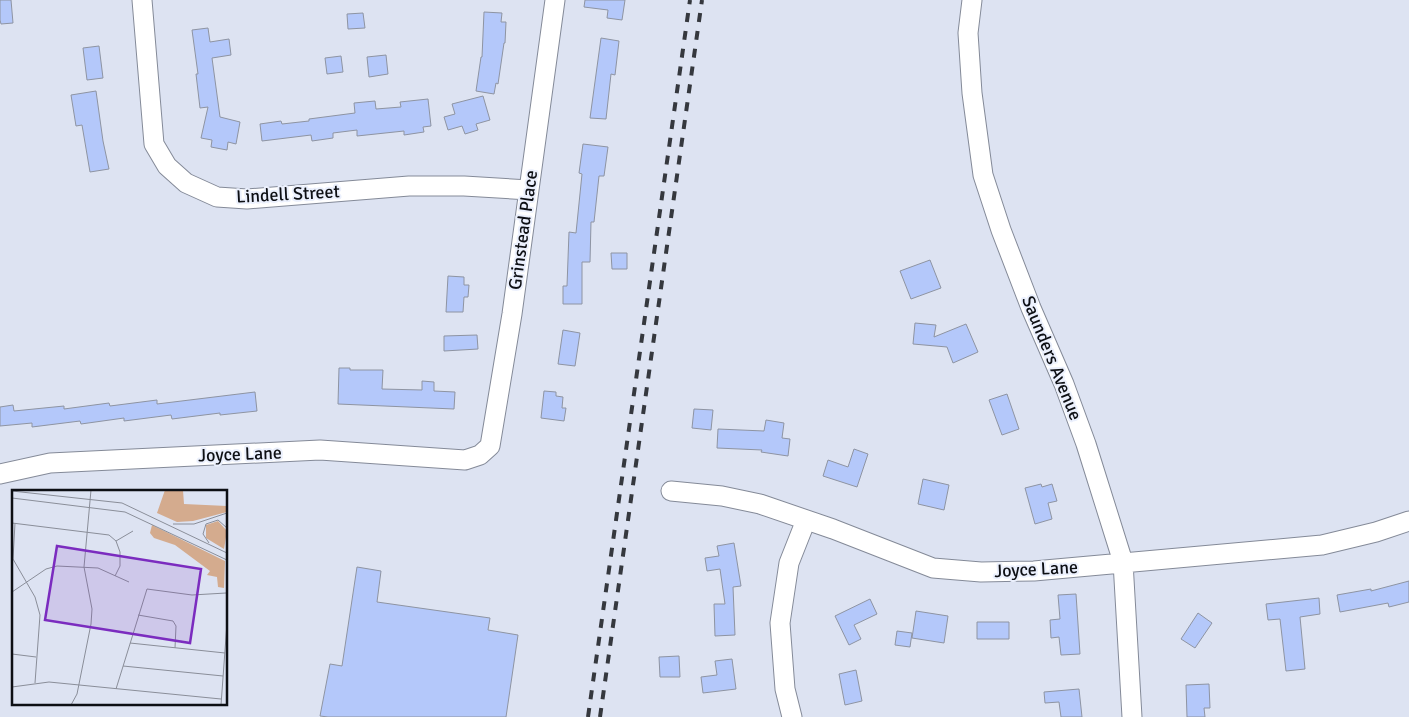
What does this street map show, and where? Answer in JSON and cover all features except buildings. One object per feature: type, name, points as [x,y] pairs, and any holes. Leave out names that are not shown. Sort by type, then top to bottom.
[{"type":"street","name":"Lindell Street","points":[[142,0],[154,144],[167,166],[186,183],[217,197],[247,199],[409,186],[464,186],[529,190]]},
{"type":"street","name":"Grinstead Place","points":[[480,455],[490,446],[512,314],[555,0]]},
{"type":"street","name":"Saunders Avenue","points":[[972,0],[968,33],[972,93],[983,175],[1001,230],[1031,308],[1067,392],[1086,444],[1124,562],[1132,717]]},
{"type":"street","name":"Joyce Lane","points":[[0,474],[50,463],[310,451],[465,460],[480,455]]},
{"type":"street","name":"Joyce Lane","points":[[671,490],[722,496],[760,504],[933,568],[981,572],[1034,571],[1322,545],[1376,532],[1409,521]]},
{"type":"street","points":[[792,717],[785,688],[780,623],[789,563],[806,520]]},
{"type":"railway","points":[[588,717],[690,0]]},
{"type":"railway","points":[[600,717],[702,0]]}]
